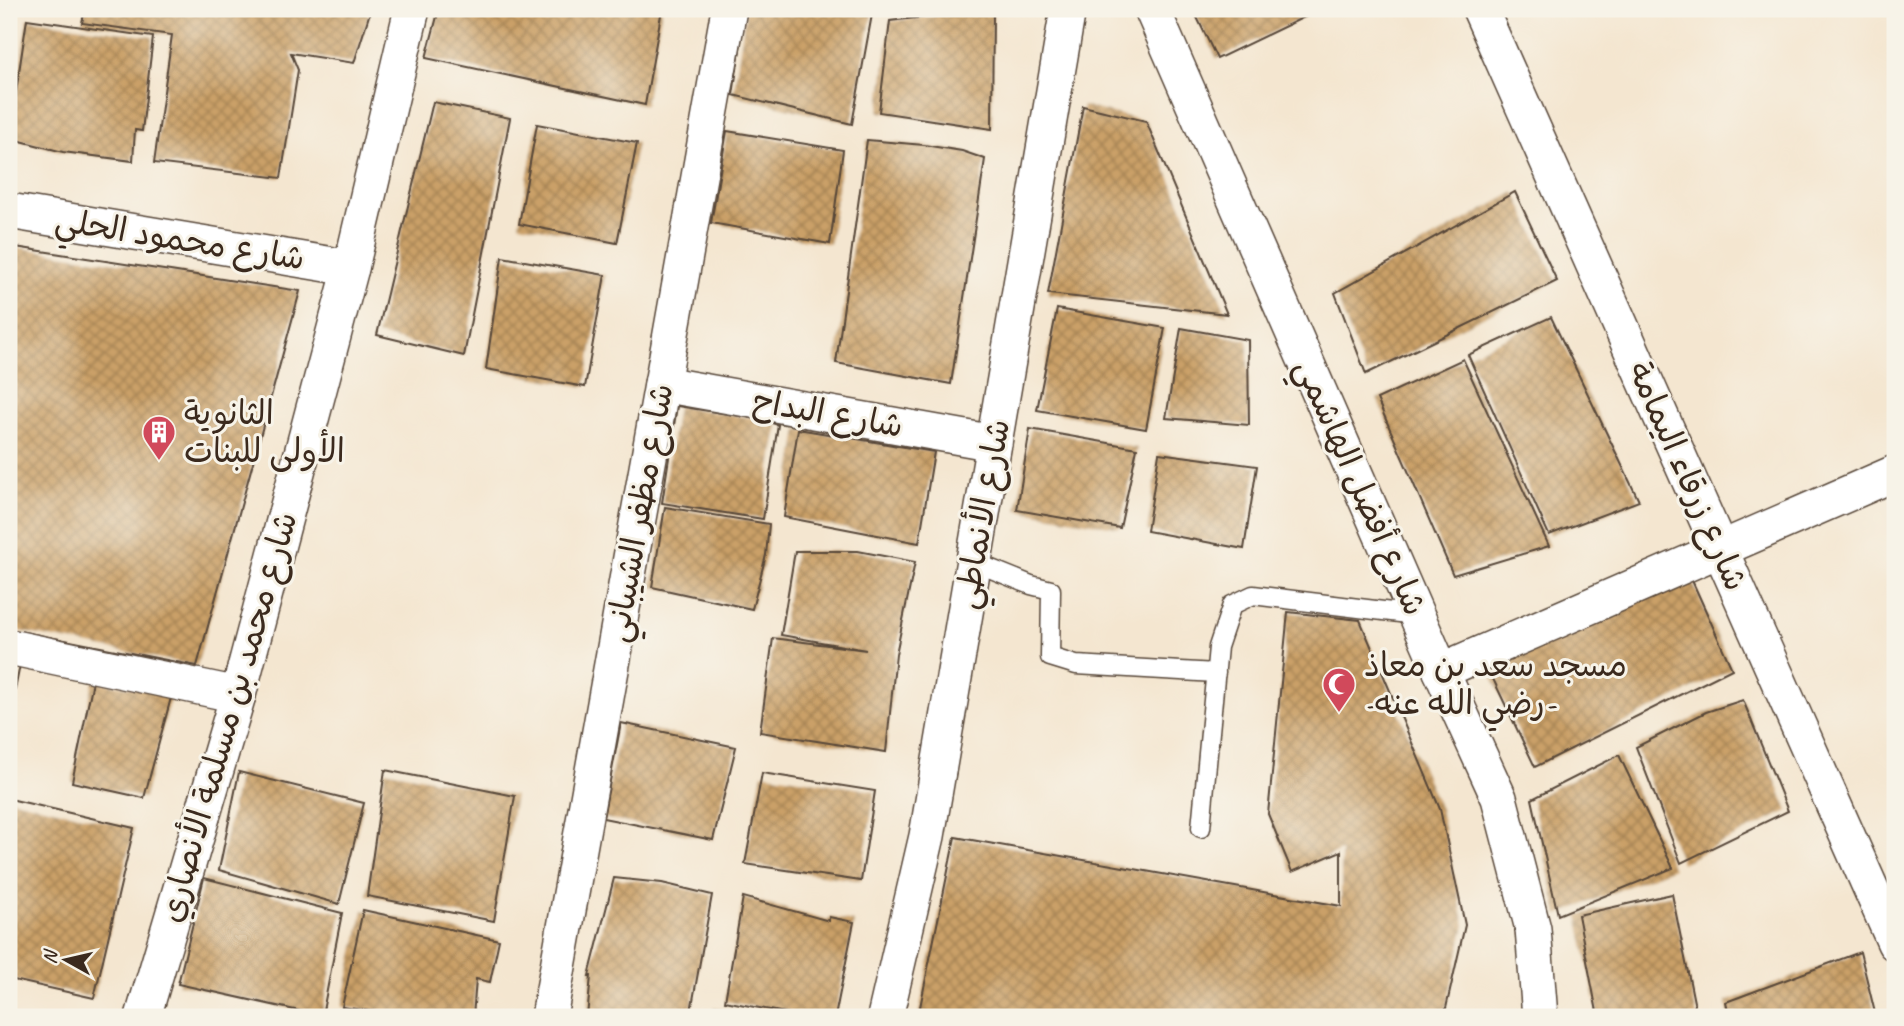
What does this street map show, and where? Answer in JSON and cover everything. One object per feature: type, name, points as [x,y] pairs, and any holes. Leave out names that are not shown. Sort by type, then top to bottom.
[{"type":"street","name":"شارع محمد بن مسلمة الأنصاري","points":[[142,1017],[238,695],[351,268],[412,9]]},
{"type":"street","name":"شارع مظفر الشيباني","points":[[549,1017],[729,9]]},
{"type":"street","name":"شارع الأنماطي","points":[[885,1017],[927,836],[1068,9]]},
{"type":"street","name":"شارع أفضل الهاشمي","points":[[1152,9],[1416,615],[1499,798],[1533,929],[1540,1017]]},
{"type":"street","name":"شارع زرقاء اليمامة","points":[[1480,9],[1895,943]]},
{"type":"street","name":"شارع محمود الحلي","points":[[9,211],[351,268]]},
{"type":"street","name":"شارع البداح","points":[[662,384],[994,443]]},
{"type":"street","points":[[1441,671],[1895,473]]},
{"type":"street","points":[[9,647],[238,695]]},
{"type":"lane","points":[[974,562],[1031,585],[1051,590],[1050,657],[1076,665],[1216,673]]},
{"type":"lane","points":[[1201,828],[1218,647],[1232,605],[1254,595],[1416,615]]},
{"type":"building","points":[[85,9],[371,9],[354,63],[291,53],[298,70],[281,178],[154,163],[172,35],[82,23]]},
{"type":"building","points":[[439,9],[662,9],[645,105],[426,58]]},
{"type":"building","points":[[746,9],[873,9],[852,124],[733,95]]},
{"type":"building","points":[[993,9],[992,129],[879,112],[890,21]]},
{"type":"building","points":[[1193,9],[1321,9],[1217,59]]},
{"type":"building","points":[[27,19],[153,37],[142,131],[135,130],[133,161],[63,152],[9,138]]},
{"type":"building","points":[[433,102],[510,118],[464,356],[377,335]]},
{"type":"building","points":[[1083,106],[1146,121],[1227,314],[1048,294]]},
{"type":"building","points":[[537,124],[637,143],[617,243],[519,224]]},
{"type":"building","points":[[727,131],[843,150],[830,244],[711,223]]},
{"type":"building","points":[[867,140],[962,151],[985,159],[951,384],[836,363]]},
{"type":"building","points":[[1515,192],[1557,281],[1366,374],[1335,293]]},
{"type":"building","name":"الثانوية الأولى للبنات","points":[[9,246],[300,291],[197,666],[9,629]]},
{"type":"building","points":[[502,257],[605,275],[585,387],[486,369]]},
{"type":"building","points":[[1057,309],[1165,328],[1146,429],[1037,410]]},
{"type":"building","points":[[1551,317],[1639,501],[1549,535],[1468,355]]},
{"type":"building","points":[[1181,328],[1248,340],[1249,425],[1166,418]]},
{"type":"building","points":[[1463,359],[1549,546],[1453,575],[1377,399]]},
{"type":"building","points":[[677,406],[760,419],[778,425],[763,519],[662,503]]},
{"type":"building","points":[[798,429],[934,452],[919,543],[784,517]]},
{"type":"building","points":[[1030,429],[1137,448],[1120,528],[1017,510]]},
{"type":"building","points":[[1159,453],[1257,466],[1244,549],[1147,531]]},
{"type":"building","points":[[665,507],[769,524],[766,555],[752,609],[652,587]]},
{"type":"building","points":[[795,551],[858,551],[915,562],[896,654],[886,752],[760,732],[773,638],[866,650],[781,635]]},
{"type":"building","points":[[1690,576],[1732,669],[1535,767],[1484,660]]},
{"type":"building","points":[[1288,612],[1360,620],[1440,809],[1465,925],[1444,1017],[918,1017],[955,837],[1341,906],[1341,851],[1292,872],[1268,814]]},
{"type":"building","points":[[9,662],[20,665],[10,715],[9,715]]},
{"type":"building","points":[[93,681],[172,694],[144,798],[72,782]]},
{"type":"building","points":[[1743,700],[1788,811],[1681,863],[1636,747],[1706,712]]},
{"type":"building","points":[[621,723],[736,747],[713,840],[603,818]]},
{"type":"building","points":[[1619,755],[1673,868],[1558,915],[1532,799]]},
{"type":"building","points":[[385,770],[515,796],[494,921],[367,896]]},
{"type":"building","points":[[239,772],[364,803],[339,904],[219,870]]},
{"type":"building","points":[[762,773],[875,791],[861,881],[745,864]]},
{"type":"building","points":[[10,799],[134,828],[94,998],[9,979]]},
{"type":"building","points":[[204,878],[342,913],[322,1016],[178,984]]},
{"type":"building","points":[[614,878],[662,883],[712,895],[690,1017],[587,1017],[589,976]]},
{"type":"building","points":[[1672,894],[1697,1017],[1598,1017],[1578,915]]},
{"type":"building","points":[[743,897],[829,921],[829,917],[854,922],[835,1017],[805,1017],[725,1001]]},
{"type":"building","points":[[363,910],[499,940],[490,982],[476,979],[473,1017],[410,1017],[342,1007]]},
{"type":"building","points":[[1860,952],[1876,1017],[1729,1017],[1726,1002]]},
{"type":"building","points":[[714,1008],[765,1016],[765,1017],[713,1017]]},
{"type":"place","name":"الثانوية الأولى للبنات","points":[[159,462]]},
{"type":"place","name":"مسجد سعد بن معاذ -رضي الله عنه-","points":[[1339,714]]}]
